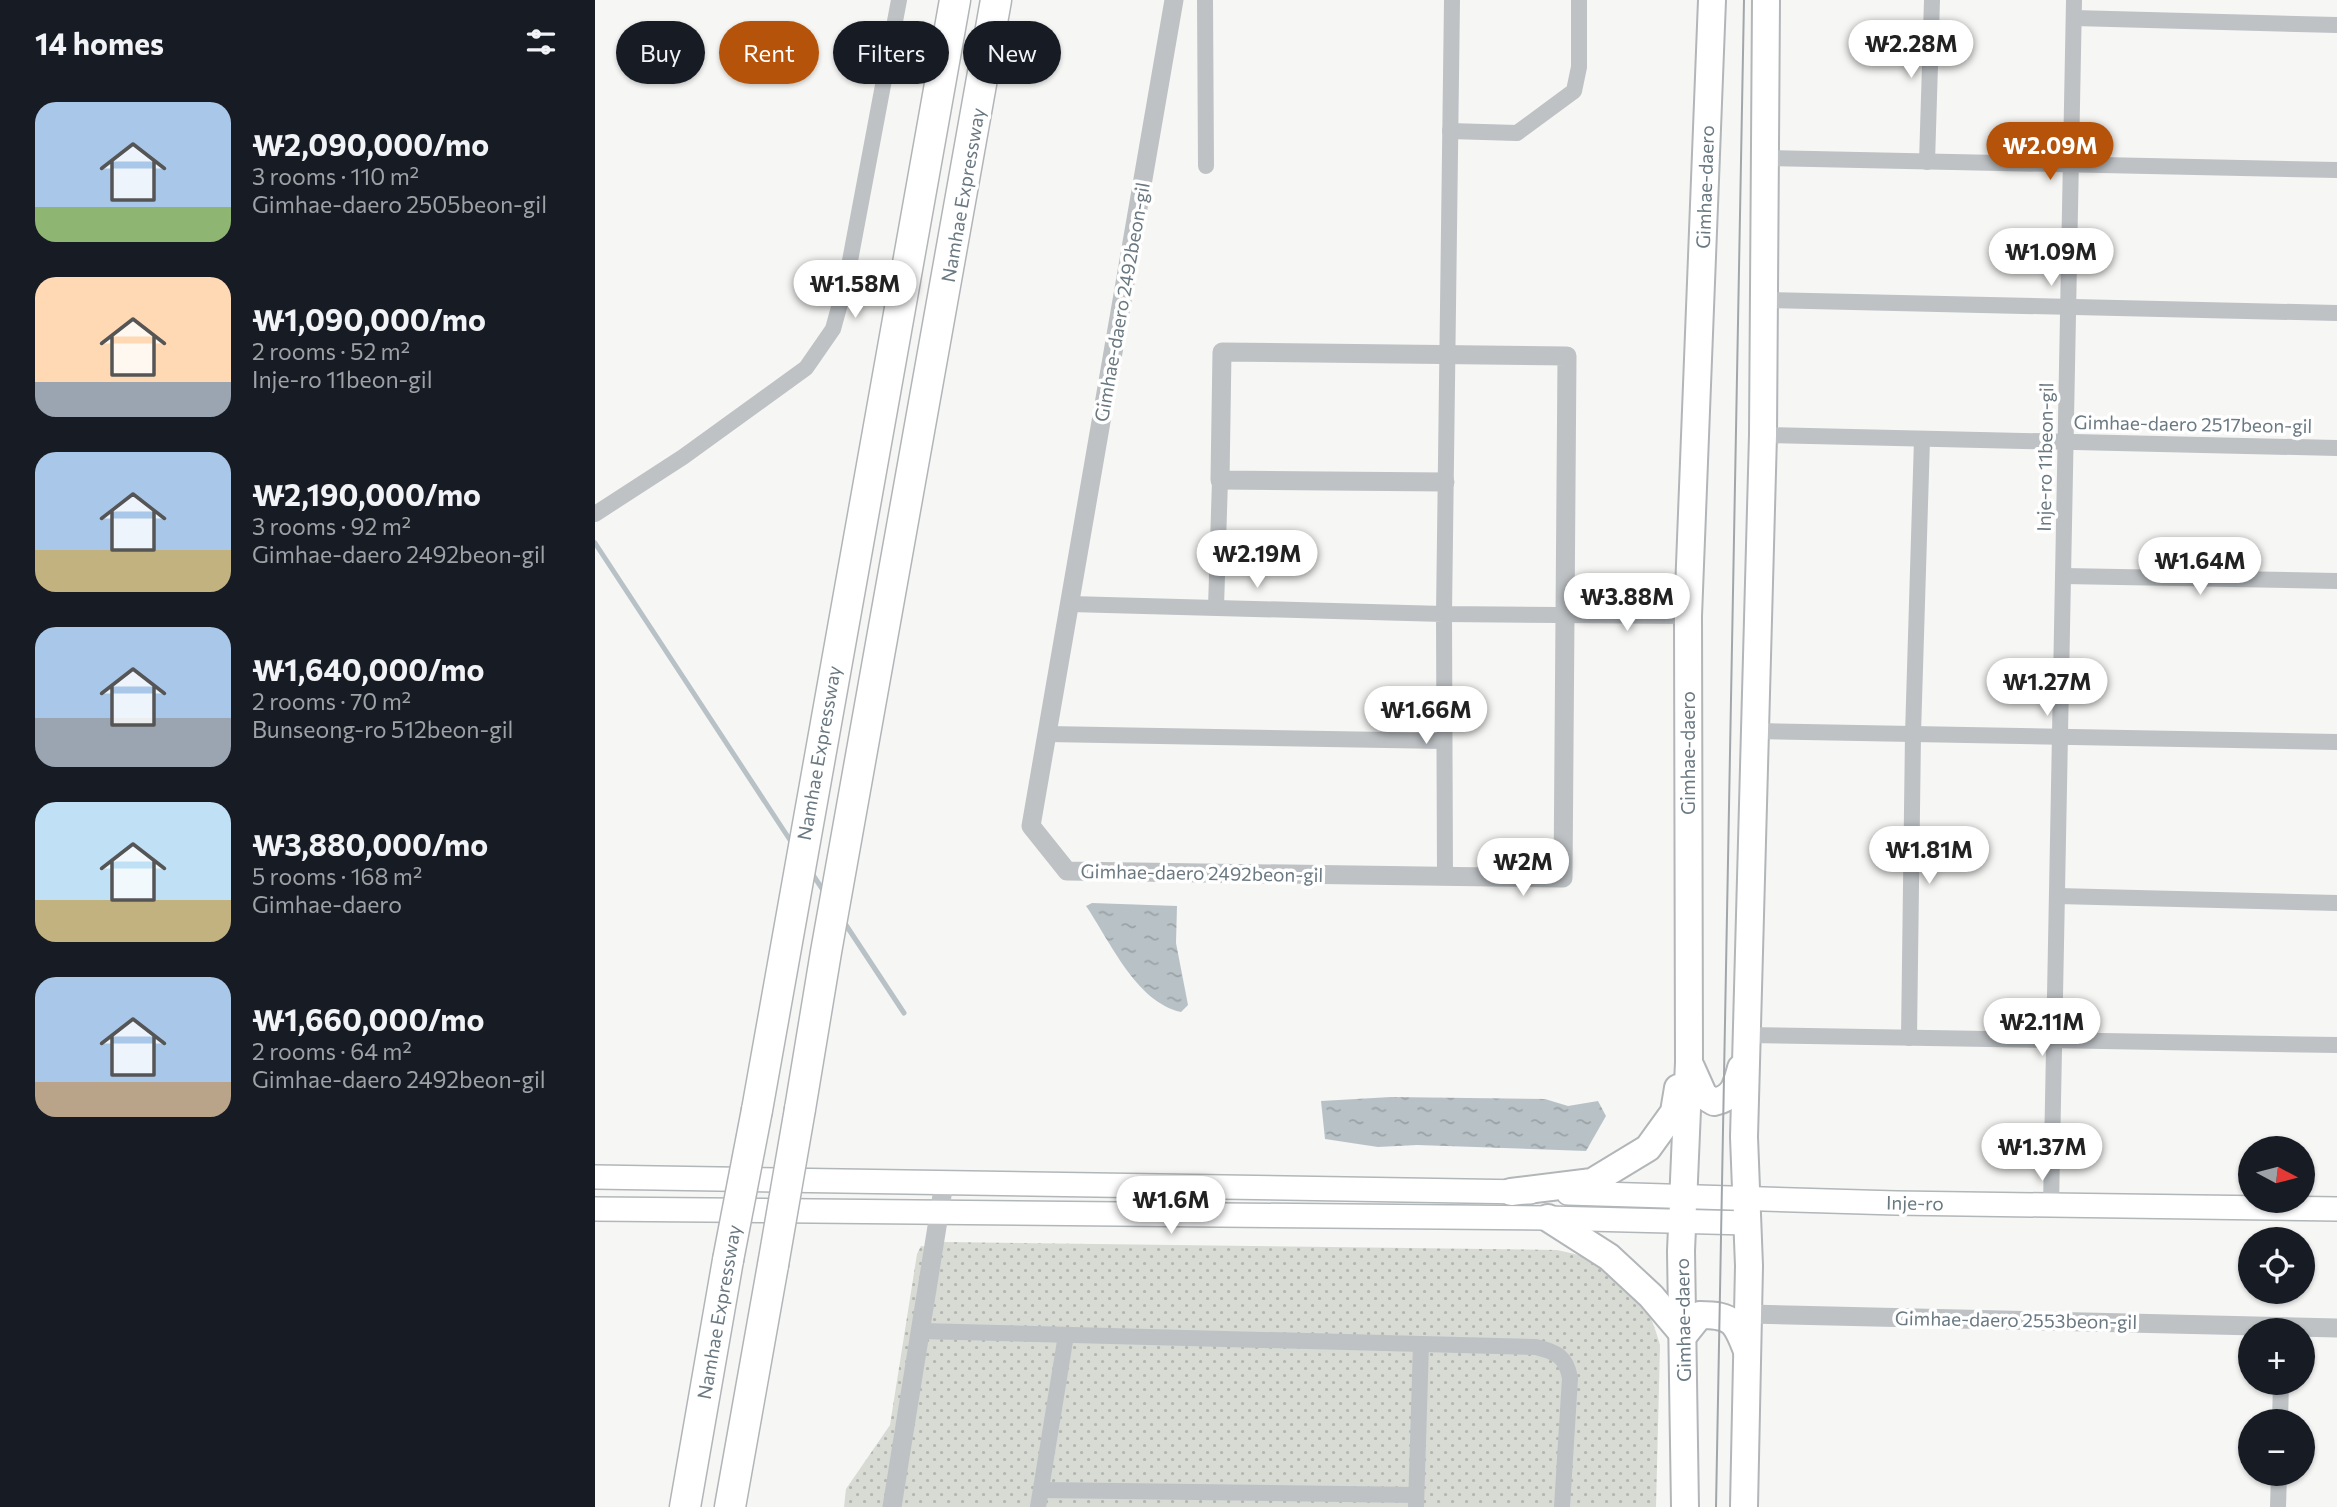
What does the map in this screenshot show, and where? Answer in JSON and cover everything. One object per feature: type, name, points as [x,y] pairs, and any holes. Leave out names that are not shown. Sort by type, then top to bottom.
[{"type":"highway","name":"Namhae Expressway","points":[[685,1507],[955,0]]},
{"type":"highway","name":"Namhae Expressway","points":[[730,1507],[826,951],[998,0]]},
{"type":"main road","name":"Gimhae-daero","points":[[1685,1507],[1682,1195],[1689,1062],[1688,616],[1712,0]]},
{"type":"main road","points":[[1744,1507],[1749,1314],[1747,1041],[1763,435],[1766,0]]},
{"type":"main road","points":[[1511,1192],[1592,1182],[1648,1148],[1674,1112],[1689,1024]]},
{"type":"main road","points":[[1689,1062],[1703,1096],[1714,1102],[1727,1099],[1735,1089],[1747,1041]]},
{"type":"main road","points":[[595,1177],[1682,1195],[1747,1211]]},
{"type":"main road","name":"Inje-ro","points":[[1747,1211],[2052,1206],[2337,1209]]},
{"type":"main road","points":[[595,1209],[1548,1218],[1682,1222],[1747,1211]]},
{"type":"main road","points":[[1548,1218],[1609,1257],[1651,1296],[1684,1335],[1700,1315],[1723,1315],[1737,1325],[1748,1352]]},
{"type":"street","points":[[599,511],[683,457],[806,368],[833,330],[846,282],[899,0]]},
{"type":"street","name":"Gimhae-daero 2492beon-gil","points":[[1174,0],[1031,826],[1067,870],[1563,878],[1567,356],[1222,352],[1216,607]]},
{"type":"street","points":[[1205,0],[1206,166]]},
{"type":"street","points":[[1445,877],[1445,482],[1452,0]]},
{"type":"street","points":[[1450,131],[1517,133],[1574,91],[1579,66],[1579,0]]},
{"type":"street","points":[[1927,162],[1932,0]]},
{"type":"street","name":"Inje-ro 11beon-gil","points":[[2052,1206],[2074,0]]},
{"type":"street","points":[[2074,18],[2337,25]]},
{"type":"street","points":[[1764,158],[2337,170]]},
{"type":"street","points":[[1763,300],[2337,313]]},
{"type":"street","name":"Gimhae-daero 2517beon-gil","points":[[1763,435],[2337,448]]},
{"type":"street","points":[[1909,1038],[1913,734],[1922,439]]},
{"type":"street","points":[[1220,480],[1445,482]]},
{"type":"street","points":[[2063,576],[2337,581]]},
{"type":"street","points":[[1070,604],[1444,614],[1688,616]]},
{"type":"street","points":[[1757,731],[2337,742]]},
{"type":"street","points":[[1047,734],[1444,741]]},
{"type":"street","points":[[2057,896],[2337,903]]},
{"type":"street","points":[[1747,1041],[1909,1038],[2337,1045]]},
{"type":"street","points":[[892,1507],[944,1183]]},
{"type":"street","name":"Gimhae-daero 2553beon-gil","points":[[1749,1314],[2238,1327]]},
{"type":"street","name":"Gimhae-daero 2553beon-gil","points":[[2315,1328],[2337,1328]]},
{"type":"street","points":[[921,1331],[1536,1347],[1556,1352],[1567,1361],[1570,1378],[1562,1507]]},
{"type":"street","points":[[1038,1507],[1066,1335]]},
{"type":"street","points":[[1041,1490],[1416,1501],[1421,1344]]},
{"type":"street","points":[[2278,1507],[2279,1486]]},
{"type":"shaded area","points":[[943,1242],[1557,1250],[1596,1261],[1625,1280],[1636,1292],[1653,1324],[1660,1345],[1656,1507],[895,1507]]},
{"type":"shaded area","points":[[921,1246],[927,1247],[887,1507],[844,1507],[846,1489],[890,1425],[917,1254]]},
{"type":"water","points":[[1092,903],[1177,906],[1176,943],[1188,1005],[1181,1012],[1165,1006],[1137,983],[1086,906]]},
{"type":"water","points":[[1391,1097],[1545,1099],[1568,1106],[1598,1101],[1606,1116],[1586,1151],[1417,1145],[1378,1147],[1325,1139],[1321,1101]]},
{"type":"waterway","points":[[595,543],[792,843]]},
{"type":"waterway","points":[[811,872],[825,893]]},
{"type":"waterway","points":[[842,919],[904,1013]]},
{"type":"tram line","points":[[1716,1507],[1744,0]]}]
